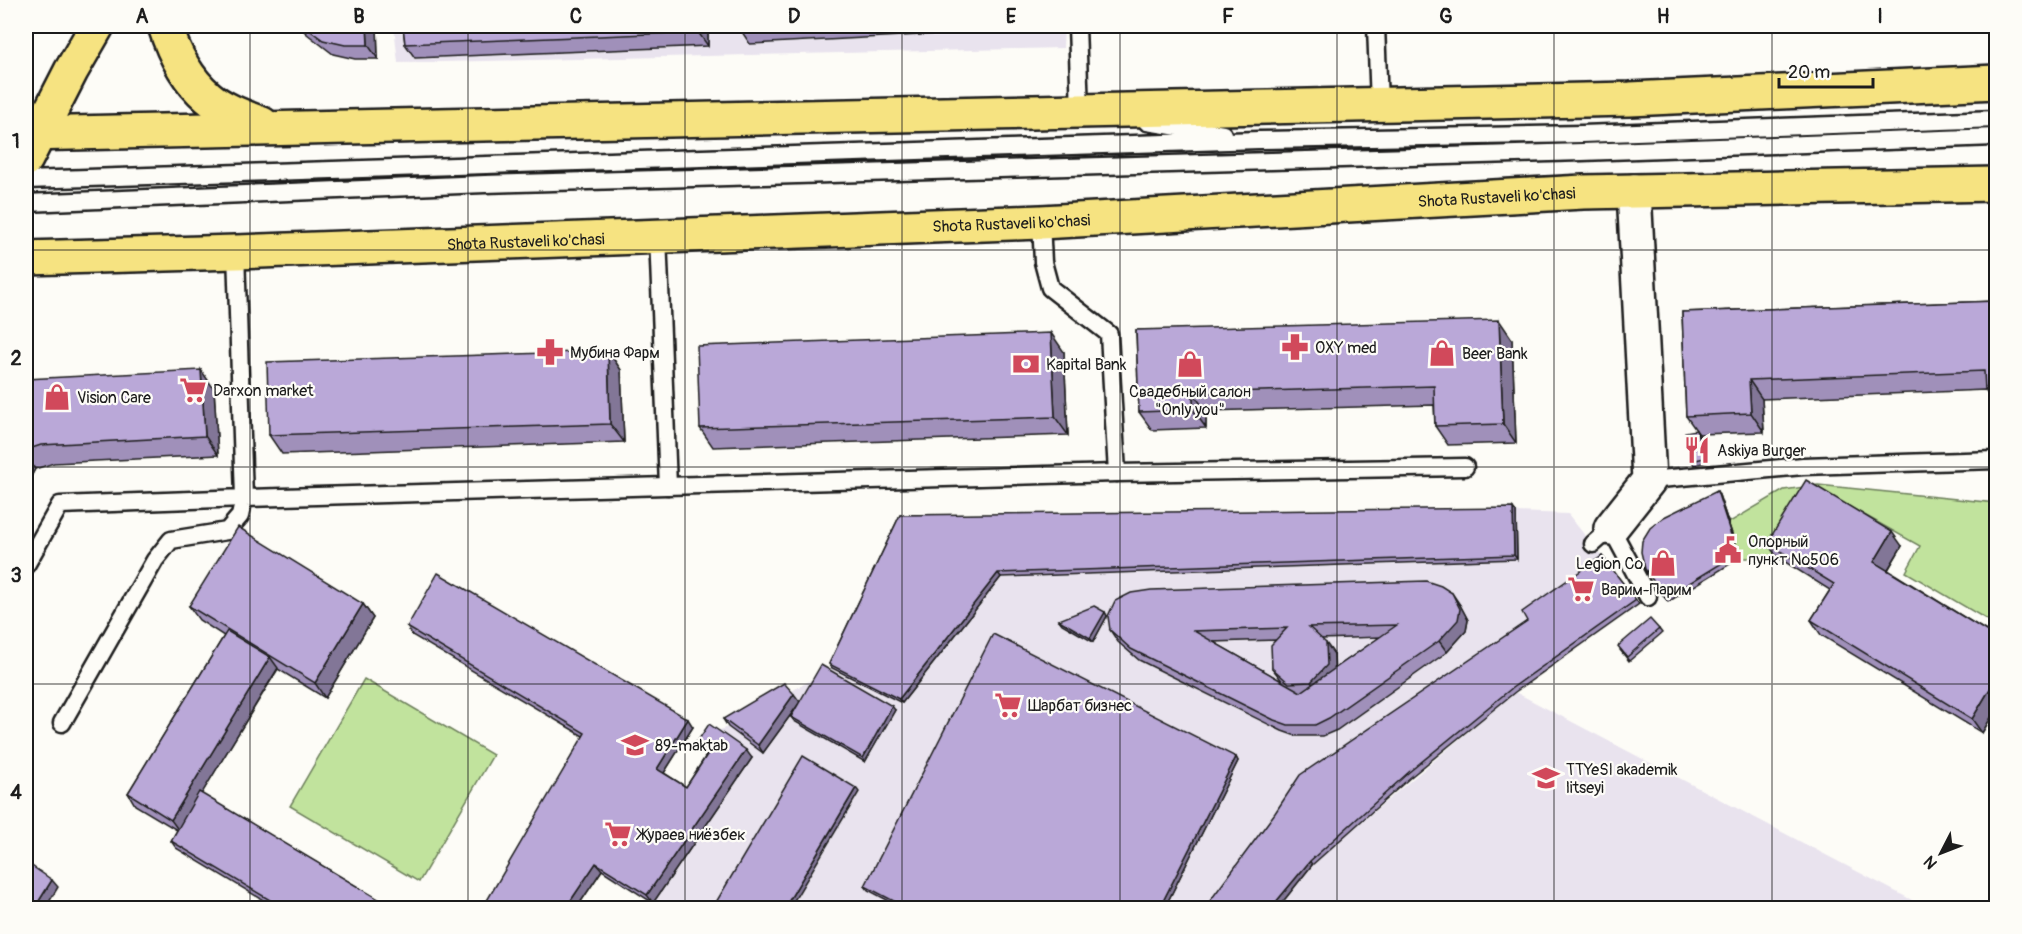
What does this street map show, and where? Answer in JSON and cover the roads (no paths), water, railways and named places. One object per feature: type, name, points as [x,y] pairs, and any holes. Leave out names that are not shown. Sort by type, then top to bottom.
[{"type":"main road","points":[[30,142],[97,26]]},
{"type":"main road","points":[[165,26],[183,67],[208,98],[236,114],[272,128]]},
{"type":"main road","points":[[30,142],[272,128],[1630,99],[1996,82]]},
{"type":"main road","name":"Shota Rustaveli ko'chasi","points":[[26,258],[1041,222],[1634,191],[1996,184]]},
{"type":"street","points":[[1602,536],[1649,480],[1634,191]]},
{"type":"lane","points":[[1077,26],[1080,111],[1259,140]]},
{"type":"lane","points":[[1376,26],[1379,104]]},
{"type":"lane","points":[[26,180],[1259,140],[1582,134],[1996,119]]},
{"type":"lane","points":[[26,203],[485,184],[1582,152],[1996,137]]},
{"type":"lane","points":[[1041,222],[1043,262],[1050,288],[1109,334],[1117,473]]},
{"type":"lane","points":[[658,236],[668,486]]},
{"type":"lane","points":[[62,723],[155,560],[171,540],[227,531],[240,516],[244,498],[236,252]]},
{"type":"lane","points":[[1649,480],[1803,466],[1996,459]]},
{"type":"lane","points":[[26,565],[60,505],[1117,473],[1465,467]]},
{"type":"lane","points":[[1602,536],[1648,597]]},
{"type":"place","name":"OXY med","points":[[1295,347]]},
{"type":"place","name":"Мубина Фарм","points":[[550,352]]},
{"type":"place","name":"Beer Bank","points":[[1442,353]]},
{"type":"place","name":"Kapital Bank","points":[[1026,364]]},
{"type":"place","name":"Свадебный салон \"Only you\"","points":[[1190,364]]},
{"type":"place","name":"Darxon market","points":[[193,390]]},
{"type":"place","name":"Vision Care","points":[[57,397]]},
{"type":"place","name":"Askiya Burger","points":[[1697,450]]},
{"type":"place","name":"Опорный пункт №506","points":[[1728,550]]},
{"type":"place","name":"Legion Co","points":[[1663,563]]},
{"type":"place","name":"Варим-Парим","points":[[1581,589]]},
{"type":"place","name":"Шарбат бизнес","points":[[1008,705]]},
{"type":"place","name":"89-maktab","points":[[635,745]]},
{"type":"place","name":"TTYeSI akademik litseyi","points":[[1546,778]]},
{"type":"place","name":"Жураев ниёзбек","points":[[618,834]]}]
